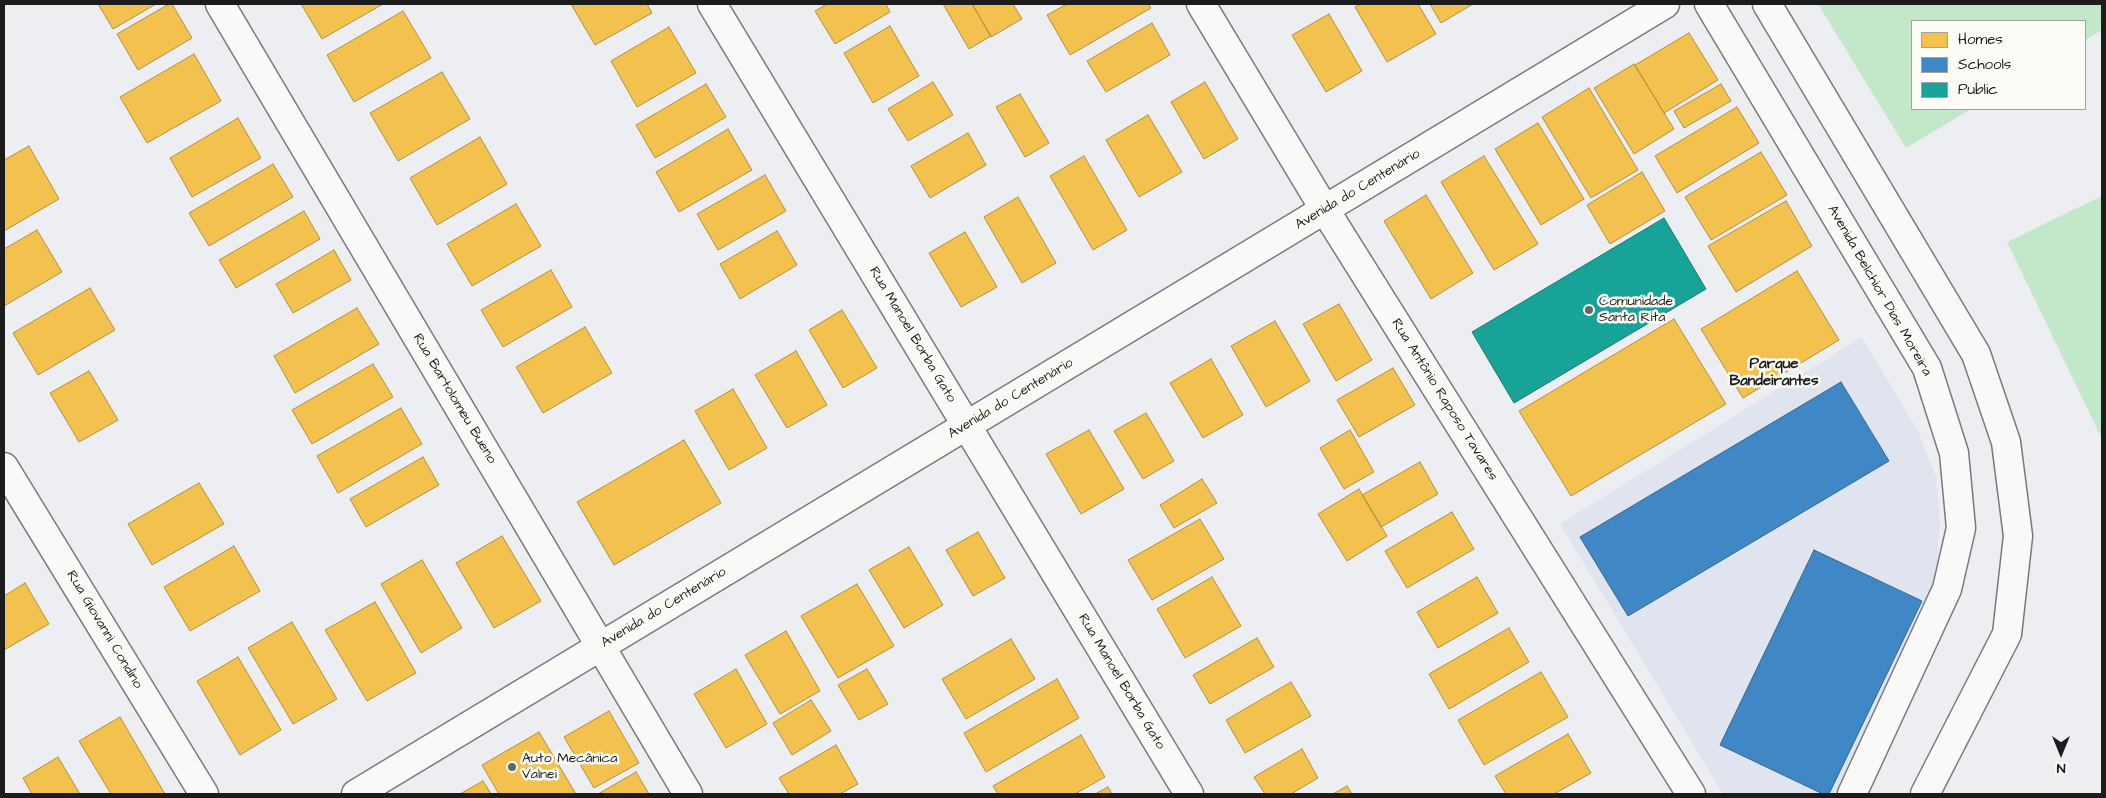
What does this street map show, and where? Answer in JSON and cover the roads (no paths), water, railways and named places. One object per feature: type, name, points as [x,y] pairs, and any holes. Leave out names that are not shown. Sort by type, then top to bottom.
[{"type":"street","name":"Rua Bartolomeu Bueno","points":[[220,4],[688,794]]},
{"type":"street","name":"Rua Manoel Borba Gato","points":[[712,4],[1189,794]]},
{"type":"street","name":"Rua Antônio Raposo Tavares","points":[[1201,4],[1325,210],[1691,794]]},
{"type":"street","name":"Avenida do Centenário","points":[[356,794],[1665,4]]},
{"type":"street","name":"Avenida Belchior Dias Moreira","points":[[1709,4],[1927,368],[1954,453],[1961,528],[1948,589],[1852,794]]},
{"type":"street","points":[[1768,4],[1976,354],[2006,442],[2018,536],[2007,634],[1925,794]]},
{"type":"street","name":"Rua Giovanni Condino","points":[[4,467],[204,794]]},
{"type":"place","name":"Comunidade Santa Rita","points":[[1589,310]]},
{"type":"place","name":"Auto Mecânica Valnei","points":[[512,767]]},
{"type":"district","name":"Parque Bandeirantes","points":[[1774,374]]}]
